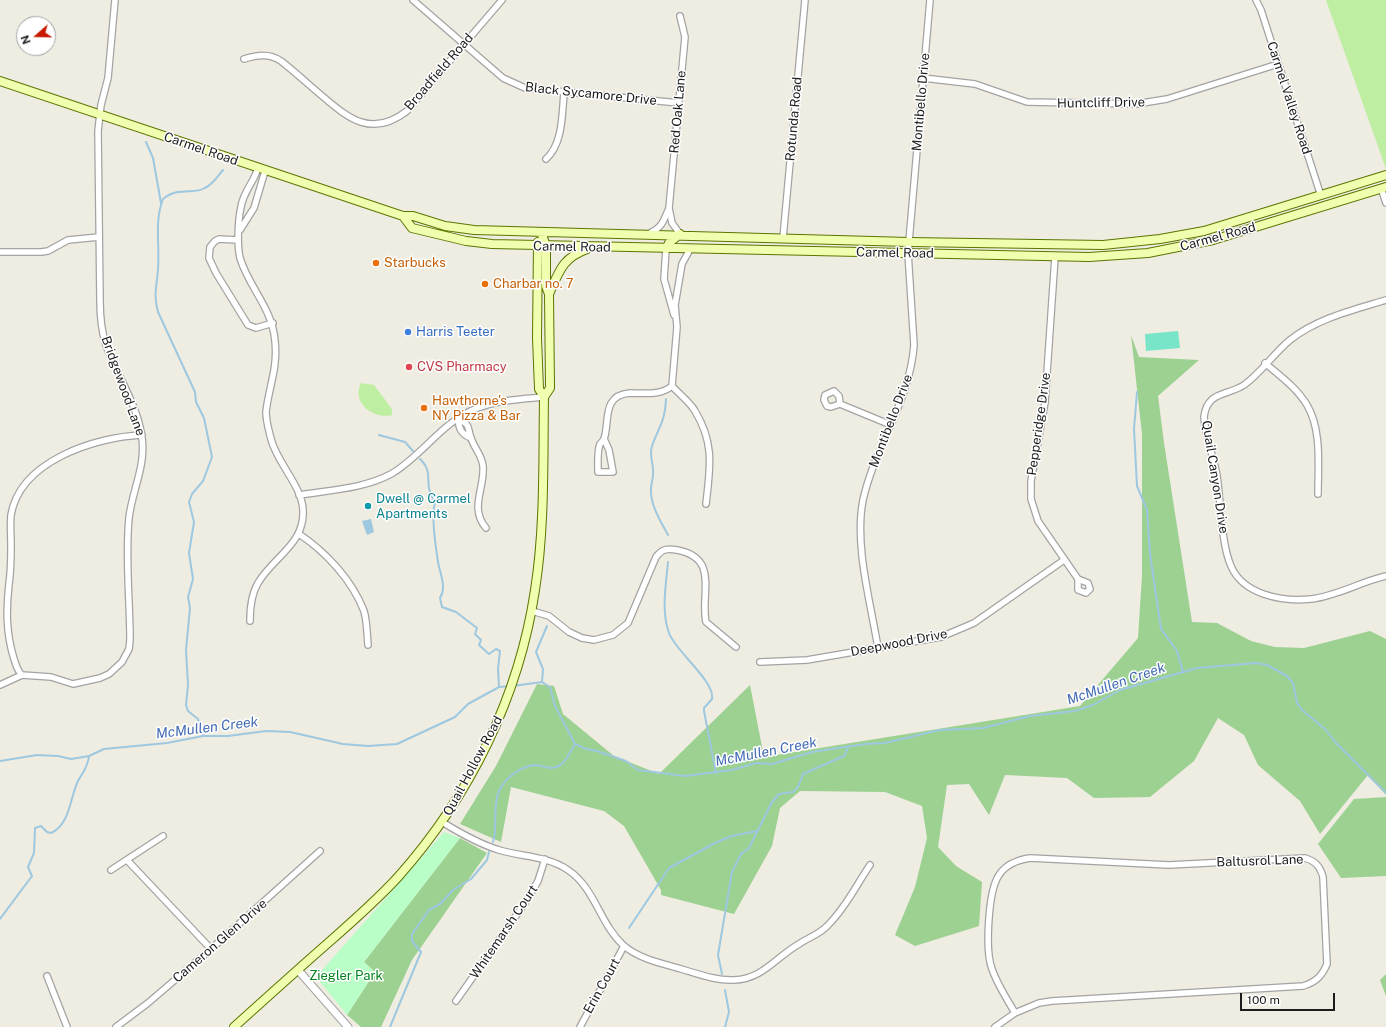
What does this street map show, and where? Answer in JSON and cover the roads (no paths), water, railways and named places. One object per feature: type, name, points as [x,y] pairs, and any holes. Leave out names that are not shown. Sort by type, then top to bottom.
[{"type":"main road","name":"Carmel Road","points":[[0,81],[403,216],[413,216],[445,226],[474,230],[680,234],[908,242],[1087,245],[1133,243],[1204,231],[1386,175]]},
{"type":"main road","name":"Carmel Road","points":[[403,216],[412,228],[438,235],[492,244],[1055,257],[1148,253],[1195,244],[1227,237],[1383,188]]},
{"type":"main road","name":"Quail Hollow Road","points":[[541,232],[537,246],[537,338],[539,389],[544,397]]},
{"type":"main road","name":"Quail Hollow Road","points":[[234,1027],[383,892],[442,822],[478,761],[505,705],[532,611],[538,566],[542,513],[544,397],[550,388],[549,294],[546,286],[546,246],[541,232]]},
{"type":"main road","points":[[666,249],[669,244],[680,234]]},
{"type":"main road","points":[[549,294],[562,266],[574,255],[591,247]]},
{"type":"street","name":"Bridgewood Lane","points":[[0,685],[22,675],[27,677],[43,676],[78,684],[100,678],[117,668],[126,657],[130,640],[129,519],[142,459],[142,435],[137,418],[103,335],[100,313],[98,131],[108,78],[115,0]]},
{"type":"street","name":"Black Sycamore Drive","points":[[413,0],[512,83],[533,90],[679,104]]},
{"type":"street","name":"Broadfield Road","points":[[244,59],[263,55],[279,60],[344,114],[360,122],[378,124],[394,120],[407,111],[502,0]]},
{"type":"street","name":"Rotunda Road","points":[[783,238],[805,0]]},
{"type":"street","name":"Montibello Drive","points":[[878,648],[862,548],[861,518],[867,485],[908,381],[913,359],[914,345],[908,242],[930,0]]},
{"type":"street","name":"Carmel Valley Road","points":[[1256,0],[1321,196]]},
{"type":"street","name":"Red Oak Lane","points":[[650,234],[658,230],[663,224],[669,208],[685,37],[680,16]]},
{"type":"street","name":"Huntcliff Drive","points":[[923,78],[975,84],[1027,102],[1136,104],[1167,99],[1278,64]]},
{"type":"street","points":[[546,159],[551,155],[557,141],[564,93]]},
{"type":"street","points":[[250,621],[252,600],[259,581],[289,548],[299,534],[304,512],[299,495],[276,453],[268,426],[266,413],[276,365],[273,323],[240,259],[238,240],[240,231],[239,216],[242,200],[262,170]]},
{"type":"street","points":[[240,231],[254,208],[262,170]]},
{"type":"street","points":[[1383,188],[1386,203]]},
{"type":"street","name":"Red Oak Lane","points":[[669,208],[672,223],[680,234]]},
{"type":"street","points":[[0,252],[41,252],[73,239],[99,238]]},
{"type":"street","points":[[238,240],[219,239],[215,241],[210,247],[210,264],[248,325],[256,328],[273,323]]},
{"type":"street","points":[[666,249],[664,279],[677,327]]},
{"type":"street","points":[[690,249],[682,264],[675,305],[677,327],[672,386],[695,410],[706,435],[711,458],[706,504]]},
{"type":"street","name":"Pepperidge Drive","points":[[1055,257],[1045,402],[1031,481],[1031,493],[1034,510],[1038,521],[1078,579]]},
{"type":"street","name":"Quail Canyon Drive","points":[[1386,300],[1336,316],[1315,325],[1290,341],[1265,363],[1246,383],[1212,399],[1205,410],[1204,420],[1217,475],[1227,554],[1234,572],[1244,584],[1258,592],[1274,597],[1296,600],[1327,596],[1386,576]]},
{"type":"street","points":[[1265,363],[1296,391],[1311,412],[1316,431],[1318,494]]},
{"type":"street","points":[[604,439],[599,445],[598,472],[613,472],[609,450],[604,439],[606,415],[611,403],[616,398],[627,394],[656,393],[672,386]]},
{"type":"street","points":[[299,495],[359,485],[389,475],[414,458],[458,420],[475,409],[502,402],[544,397]]},
{"type":"street","points":[[840,404],[891,425]]},
{"type":"street","points":[[458,420],[466,423],[470,430],[471,438],[482,459],[483,475],[478,510],[480,518],[486,528]]},
{"type":"street","points":[[22,675],[18,671],[9,640],[6,612],[11,562],[11,515],[17,496],[25,483],[39,470],[72,451],[101,441],[142,435]]},
{"type":"street","points":[[299,534],[317,546],[352,589],[364,612],[368,645]]},
{"type":"street","points":[[532,611],[549,616],[569,632],[582,638],[594,640],[613,635],[628,623],[656,557],[661,551],[669,548],[689,553],[703,567],[706,581],[706,622],[736,647]]},
{"type":"street","name":"Deepwood Drive","points":[[760,662],[807,660],[930,640],[958,631],[974,623],[1064,560]]},
{"type":"street","points":[[442,822],[465,836],[500,850],[546,859],[570,871],[583,884],[610,930],[624,946],[644,958],[716,978],[734,980],[754,976],[765,971],[791,948],[817,934],[829,925],[870,864]]},
{"type":"street","points":[[111,870],[163,836]]},
{"type":"street","name":"Cameron Glen Drive","points":[[116,1027],[148,1003],[211,949],[320,851]]},
{"type":"street","name":"Baltusrol Lane","points":[[995,1027],[1015,1013],[1039,1003],[1052,1001],[1310,984],[1321,976],[1327,964],[1328,957],[1323,877],[1320,867],[1316,863],[1305,858],[1169,865],[1030,858],[1014,862],[1003,870],[994,885],[988,958],[993,972],[1015,1013]]},
{"type":"street","name":"Whitemarsh Court","points":[[456,1001],[525,903],[538,881],[546,859]]},
{"type":"street","points":[[126,860],[211,949]]},
{"type":"street","name":"Erin Court","points":[[580,1027],[624,946]]},
{"type":"street","points":[[298,970],[348,1027]]},
{"type":"street","points":[[47,976],[67,1027]]},
{"type":"water","points":[[371,519],[374,532],[367,535],[362,521]]},
{"type":"waterway","points":[[146,142],[153,158],[161,203]]},
{"type":"waterway","points":[[203,736],[198,719],[188,711],[186,705],[188,685],[186,650],[190,608],[188,597],[193,579],[189,553],[194,522],[189,502],[192,494],[203,481],[212,457],[204,418],[196,402],[195,392],[158,312],[156,295],[158,275],[158,225],[160,208],[163,199],[175,193],[201,190],[213,182],[223,170]]},
{"type":"waterway","points":[[1137,392],[1134,429],[1137,486],[1147,510],[1150,554],[1161,629],[1177,651],[1183,672]]},
{"type":"waterway","points":[[666,399],[663,419],[651,449],[653,467],[651,495],[659,519],[668,535]]},
{"type":"waterway","points":[[379,435],[405,442],[413,451]]},
{"type":"waterway","points":[[420,459],[426,466],[429,488],[435,503],[435,541],[443,585],[440,598],[442,607],[456,612],[477,628],[475,634],[481,640],[479,645],[489,654],[496,649],[500,651],[498,669],[499,687]]},
{"type":"waterway","points":[[668,562],[665,598],[665,616],[667,625],[673,641],[702,675],[711,692],[712,699],[704,708],[704,711],[716,773]]},
{"type":"waterway","points":[[542,682],[543,669],[536,652],[547,626]]},
{"type":"waterway","name":"McMullen Creek","points":[[513,686],[542,682],[550,687],[555,706],[575,744],[586,749],[597,751],[626,761],[638,770],[685,776],[732,770],[756,763],[772,764],[812,752],[865,744],[885,743],[939,730],[983,728],[1030,716],[1075,711],[1093,705],[1120,690],[1197,668],[1256,663],[1267,665],[1287,676],[1293,683],[1297,703],[1302,710],[1326,730],[1336,743],[1386,793]]},
{"type":"waterway","name":"McMullen Creek","points":[[0,761],[37,755],[58,756],[71,759],[89,756],[104,749],[167,743],[203,736],[228,736],[266,731],[290,732],[343,744],[368,746],[397,744],[455,717],[468,704],[499,687],[509,686]]},
{"type":"waterway","points":[[493,842],[497,797],[499,791],[509,777],[519,770],[530,766],[538,765],[552,768],[559,766],[566,759],[575,744]]},
{"type":"waterway","points":[[722,974],[718,955],[732,872],[741,854],[749,848],[772,802],[779,794],[793,792],[798,787],[803,774],[844,756],[849,746]]},
{"type":"waterway","points":[[0,919],[32,876],[28,867],[34,853],[35,828],[41,826],[47,832],[51,833],[62,824],[69,810],[75,788],[86,766],[89,756]]},
{"type":"waterway","points":[[629,928],[669,868],[715,843],[732,836],[757,831]]},
{"type":"waterway","points":[[390,1027],[421,952],[412,941],[412,934],[429,910],[440,904],[453,890],[471,879],[487,860],[489,852]]},
{"type":"waterway","points":[[725,990],[729,1012],[725,1027]]},
{"type":"place","name":"Starbucks","points":[[376,263]]},
{"type":"place","name":"Charbar no. 7","points":[[485,284]]},
{"type":"place","name":"Harris Teeter","points":[[408,332]]},
{"type":"place","name":"CVS Pharmacy","points":[[409,367]]},
{"type":"place","name":"Hawthorne's NY Pizza & Bar","points":[[424,408]]},
{"type":"place","name":"Dwell @ Carmel Apartments","points":[[368,506]]},
{"type":"park label","name":"Ziegler Park","points":[[346,976]]}]
